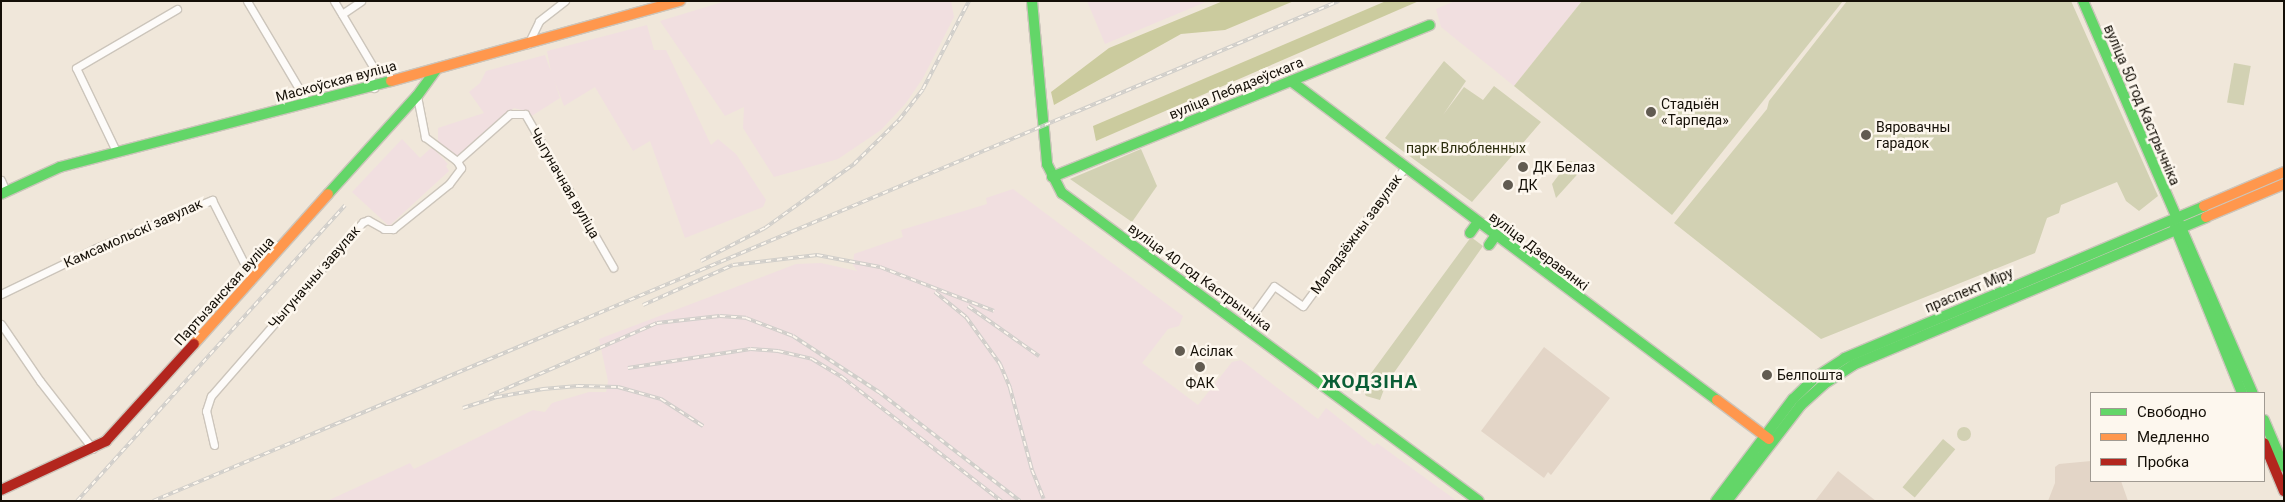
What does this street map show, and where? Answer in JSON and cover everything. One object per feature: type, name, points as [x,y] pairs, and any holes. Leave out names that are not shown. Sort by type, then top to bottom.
[{"type":"main road","name":"Маскоўская вуліца","points":[[4,193],[60,167],[116,151],[373,87],[680,1]]},
{"type":"main road","name":"вуліца 40 год Кастрычніка","points":[[1032,1],[1042,125],[1052,177],[1062,192],[1479,501]]},
{"type":"main road","name":"вуліца 50 год Кастрычніка","points":[[2083,1],[2175,219],[2242,392]]},
{"type":"main road","name":"вуліца Лебядзеўскага","points":[[1052,177],[1430,25]]},
{"type":"main road","name":"Партызанская вуліца","points":[[1,490],[93,449],[125,422],[417,96],[436,70]]},
{"type":"main road","name":"вуліца Дзеравянкі","points":[[1291,81],[1768,439]]},
{"type":"main road","name":"праспект Міру","points":[[1716,501],[1768,439],[1836,375],[2008,294],[2284,172]]},
{"type":"main road","name":"праспект Міру","points":[[2008,294],[2179,230],[2284,184]]},
{"type":"main road","points":[[1470,234],[1478,222]]},
{"type":"main road","name":"вуліца 50 год Кастрычніка","points":[[2179,230],[2253,392]]},
{"type":"main road","points":[[1489,245],[1496,235]]},
{"type":"main road","points":[[2265,422],[2284,467]]},
{"type":"main road","name":"праспект Міру","points":[[1727,501],[1768,439]]},
{"type":"main road","points":[[2265,446],[2284,491]]},
{"type":"street","points":[[247,1],[307,102]]},
{"type":"street","points":[[334,1],[374,70],[370,79],[373,87]]},
{"type":"street","points":[[342,14],[361,1]]},
{"type":"street","points":[[528,44],[539,20],[565,1]]},
{"type":"street","points":[[116,151],[76,68],[177,9]]},
{"type":"street","points":[[417,96],[425,137],[457,161]]},
{"type":"street","name":"Чыгуначная вуліца","points":[[457,161],[510,114],[525,114],[613,267]]},
{"type":"street","name":"Чыгуначны завулак","points":[[214,445],[206,411],[211,396],[363,222],[368,220],[384,229],[393,229],[449,184],[462,168],[457,161]]},
{"type":"street","name":"Маладзёжны завулак","points":[[1245,326],[1274,286],[1303,306],[1405,166]]},
{"type":"street","points":[[1,180],[4,193]]},
{"type":"street","name":"Камсамольскі завулак","points":[[1,294],[96,248],[212,200],[252,279]]},
{"type":"street","points":[[1,324],[40,381],[93,449]]},
{"type":"shaded area","points":[[726,1],[951,1],[954,17],[923,78],[906,103],[881,130],[838,159],[774,177],[743,128],[744,107],[725,116],[660,21]]},
{"type":"shaded area","points":[[1087,1],[1208,1],[1105,44]]},
{"type":"shaded area","points":[[1455,1],[1582,1],[1514,86],[1441,27],[1436,9]]},
{"type":"shaded area","points":[[647,25],[654,50],[666,50],[711,145],[718,139],[736,154],[766,200],[763,207],[685,238],[650,141],[633,151],[595,87],[564,106],[554,80],[560,98],[530,117],[522,110],[514,108],[456,158],[438,141],[438,128],[484,113],[469,92],[480,83],[486,71],[545,55],[551,72],[547,51]]},
{"type":"shaded area","points":[[402,139],[420,158],[432,147],[448,164],[446,166],[449,171],[389,226],[352,192]]},
{"type":"shaded area","points":[[1013,189],[1183,316],[1179,326],[1168,329],[1142,363],[1198,405],[1232,362],[1241,360],[1318,419],[1326,408],[1374,446],[1377,443],[1457,501],[327,501],[410,463],[414,469],[533,410],[545,412],[552,403],[589,392],[606,392],[608,381],[599,339],[796,264],[821,263],[857,271],[853,265],[854,254],[903,237],[901,230],[987,204],[986,198]]},
{"type":"shaded area","points":[[1544,347],[1610,398],[1551,475],[1548,472],[1544,478],[1481,431]]},
{"type":"shaded area","points":[[2090,461],[2090,482],[2121,482],[2128,501],[2048,501],[2055,483],[2055,467],[2059,464]]},
{"type":"shaded area","points":[[1838,471],[1876,501],[1815,501]]},
{"type":"green space","points":[[1223,1],[1294,1],[1225,30],[1181,34],[1054,105],[1051,92],[1109,48]]},
{"type":"green space","points":[[1386,1],[1419,1],[1096,141],[1093,126]]},
{"type":"green space","name":"Стадыён «Тарпеда»","points":[[1582,1],[1843,1],[1672,215],[1514,86]]},
{"type":"green space","points":[[1847,1],[2071,1],[2158,196],[2139,211],[2126,201],[2117,182],[2061,205],[2059,213],[2047,218],[2035,253],[1821,339],[1674,223],[1767,109],[1769,101]]},
{"type":"green space","name":"парк Влюбленных","points":[[1444,61],[1466,81],[1443,115],[1464,87],[1483,100],[1494,86],[1541,122],[1472,202],[1385,138]]},
{"type":"green space","points":[[2234,63],[2251,66],[2244,105],[2227,102]]},
{"type":"green space","points":[[1141,149],[1157,186],[1132,222],[1070,179]]},
{"type":"green space","points":[[1569,161],[1576,161],[1584,167],[1556,198],[1552,184]]},
{"type":"green space","points":[[1471,237],[1483,246],[1386,384],[1380,400],[1366,396],[1361,387]]},
{"type":"green space","points":[[1961,427],[1967,427],[1971,434],[1967,441],[1961,441],[1957,437],[1957,431]]},
{"type":"green space","points":[[1943,439],[1955,449],[1915,498],[1903,487]]},
{"type":"railway","points":[[701,261],[765,228],[854,164],[899,120],[923,89],[969,1]]},
{"type":"railway","points":[[153,501],[1339,1]]},
{"type":"railway","points":[[77,501],[345,205]]},
{"type":"railway","points":[[643,305],[733,265],[817,255],[880,267],[994,311]]},
{"type":"railway","points":[[935,292],[966,317],[1000,364],[1010,388],[1032,470],[1044,499]]},
{"type":"railway","points":[[968,306],[1039,356]]},
{"type":"railway","points":[[489,396],[657,323],[720,316],[746,318],[793,336],[879,392],[1020,501]]},
{"type":"railway","points":[[628,368],[751,349],[778,351],[812,359],[842,377],[1001,501]]},
{"type":"railway","points":[[463,408],[497,397],[543,389],[578,386],[618,387],[661,399],[703,426]]},
{"type":"traffic: fast","points":[[1032,1],[1047,164],[1062,193],[1479,501]]},
{"type":"traffic: fast","points":[[2083,1],[2253,392]]},
{"type":"traffic: fast","points":[[1052,177],[1430,25]]},
{"type":"traffic: fast","points":[[328,194],[417,96],[436,70]]},
{"type":"traffic: fast","points":[[1,194],[60,167],[391,81]]},
{"type":"traffic: fast","points":[[1291,81],[1717,400]]},
{"type":"traffic: fast","points":[[1716,501],[1793,399],[1816,377],[1845,358],[2204,206]]},
{"type":"traffic: fast","points":[[1727,501],[1801,405],[1824,384],[1853,365],[2206,217]]},
{"type":"traffic: fast","points":[[1470,233],[1478,222]]},
{"type":"traffic: fast","points":[[2175,227],[2242,392]]},
{"type":"traffic: fast","points":[[1489,245],[1496,235]]},
{"type":"traffic: fast","points":[[2265,422],[2284,467]]},
{"type":"traffic: slow","points":[[391,81],[680,1]]},
{"type":"traffic: slow","points":[[2204,206],[2284,172]]},
{"type":"traffic: slow","points":[[2206,217],[2284,184]]},
{"type":"traffic: slow","points":[[194,344],[328,194]]},
{"type":"traffic: slow","points":[[1717,400],[1769,439]]},
{"type":"traffic: jam","points":[[1,490],[106,441],[194,344]]},
{"type":"traffic: jam","points":[[2265,445],[2284,491]]},
{"type":"place","name":"Стадыён «Тарпеда»","points":[[1651,112]]},
{"type":"place","name":"Вяровачны гарадок","points":[[1866,135]]},
{"type":"place","name":"ДК Белаз","points":[[1523,167]]},
{"type":"place","name":"ДК","points":[[1508,185]]},
{"type":"place","name":"Асілак","points":[[1180,351]]},
{"type":"place","name":"ФАК","points":[[1200,367]]},
{"type":"place","name":"Белпошта","points":[[1767,375]]},
{"type":"district","name":"ЖОДЗІНА","points":[[1370,382]]}]
